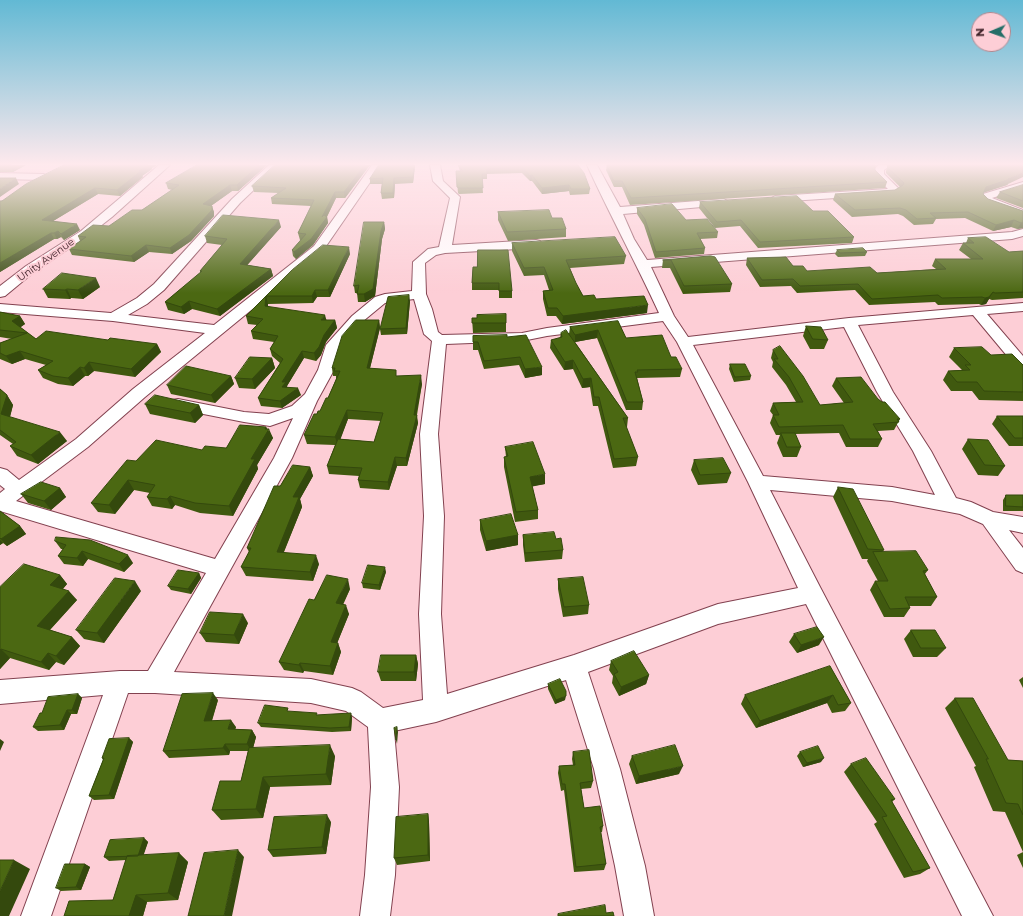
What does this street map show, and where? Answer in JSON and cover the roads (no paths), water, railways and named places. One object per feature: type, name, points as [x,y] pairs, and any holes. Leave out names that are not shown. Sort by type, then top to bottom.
[{"type":"street","name":"Unity Avenue","points":[[0,293],[42,261],[85,233],[116,208]]},
{"type":"street","points":[[113,317],[142,301],[159,287],[230,208]]},
{"type":"street","points":[[0,503],[82,443],[151,397],[216,330],[318,249],[347,208]]},
{"type":"street","points":[[445,249],[453,208]]},
{"type":"street","points":[[614,208],[620,240],[643,264],[667,316],[684,342],[757,482],[812,594],[978,916]]},
{"type":"street","points":[[616,211],[649,208]]},
{"type":"street","points":[[1005,208],[1023,214]]},
{"type":"street","points":[[643,264],[1012,235],[1023,232]]},
{"type":"street","points":[[549,243],[445,249],[432,252],[419,262],[419,294],[425,309],[431,334],[439,340],[522,337],[546,332],[667,316]]},
{"type":"street","points":[[155,682],[283,458],[326,370],[333,345],[357,319],[380,300],[385,298],[419,294]]},
{"type":"street","points":[[684,342],[849,322],[1023,307]]},
{"type":"street","points":[[0,308],[113,317],[216,330]]},
{"type":"street","points":[[977,311],[1023,366]]},
{"type":"street","points":[[849,322],[885,392],[922,451],[949,504]]},
{"type":"street","points":[[436,710],[430,614],[434,516],[429,434],[439,340]]},
{"type":"street","points":[[151,397],[229,414],[270,420],[285,431],[291,441]]},
{"type":"street","points":[[270,420],[298,410],[312,397]]},
{"type":"street","points":[[0,475],[19,490]]},
{"type":"street","points":[[757,482],[892,494],[964,507],[990,519],[1023,525]]},
{"type":"street","points":[[0,503],[220,569]]},
{"type":"street","points":[[990,519],[1023,564]]},
{"type":"street","points":[[0,692],[120,682],[155,682],[311,692],[352,700],[380,721],[436,710],[574,666],[684,625],[718,614],[812,594]]},
{"type":"street","points":[[574,666],[607,769],[630,866],[639,916]]},
{"type":"street","points":[[36,916],[120,682]]},
{"type":"street","points":[[375,916],[380,875],[385,787],[380,721]]}]
